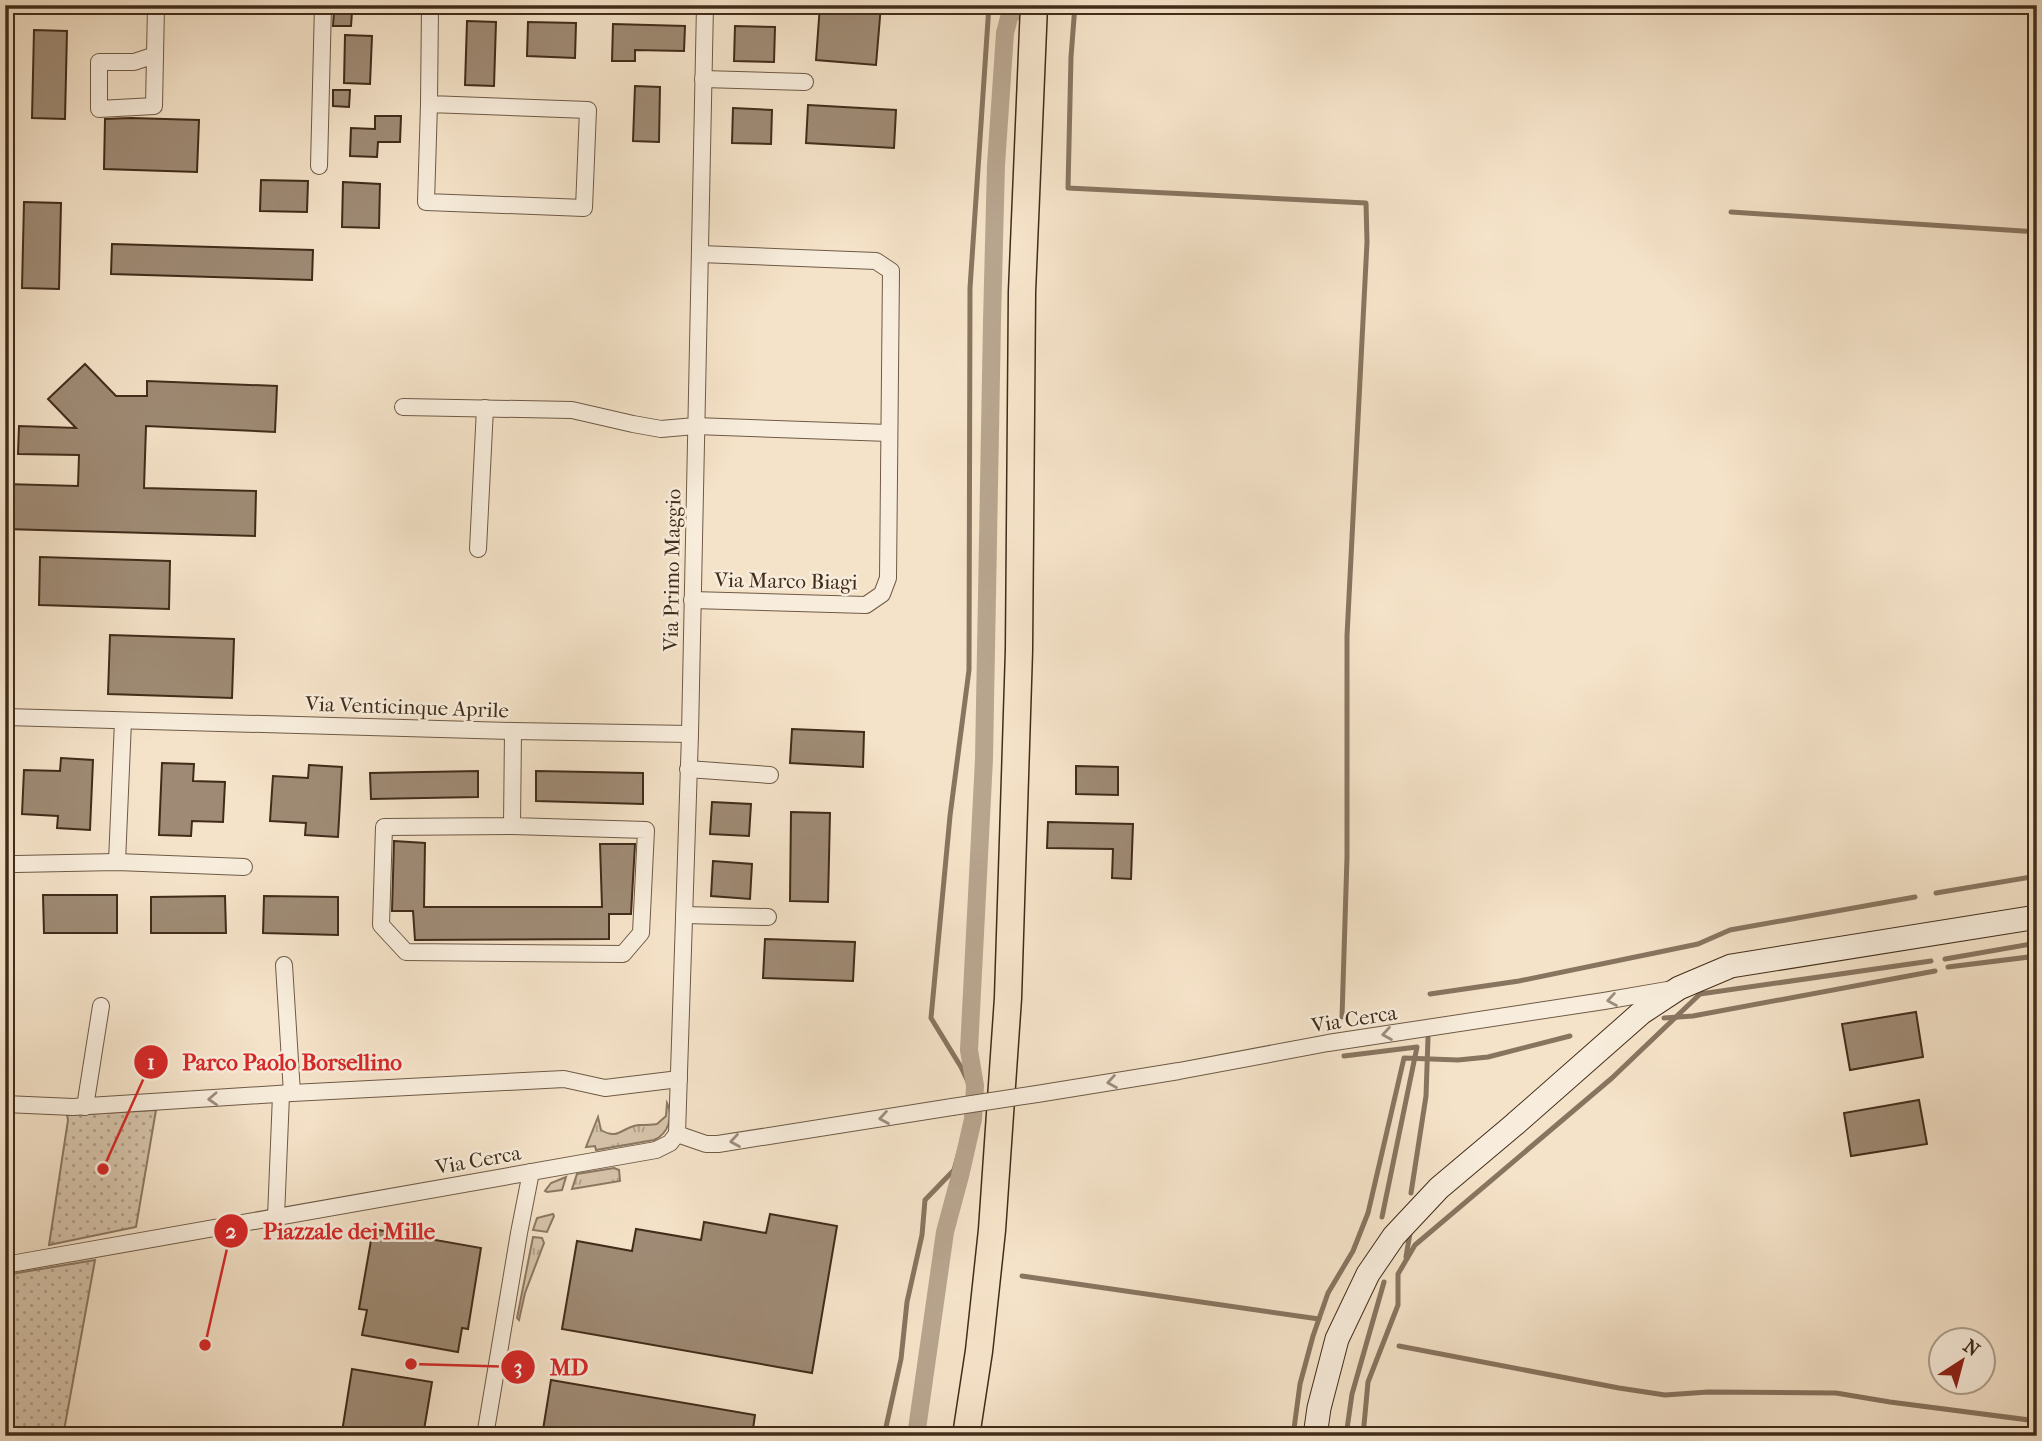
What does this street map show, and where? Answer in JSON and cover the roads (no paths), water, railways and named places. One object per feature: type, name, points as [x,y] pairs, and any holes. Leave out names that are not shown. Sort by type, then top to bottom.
[{"type":"highway","points":[[966,1436],[979,1351],[992,1230],[1008,998],[1019,650],[1021,292],[1034,5]]},
{"type":"main road","points":[[1315,1436],[1336,1339],[1368,1274],[1394,1236],[1439,1188],[1642,1013],[1679,988],[1731,966],[2037,917]]},
{"type":"street","points":[[155,55],[134,62],[99,62],[99,110],[154,106],[156,5]]},
{"type":"street","points":[[319,166],[323,5]]},
{"type":"street","points":[[429,104],[588,110],[584,208],[426,202],[430,5]]},
{"type":"street","name":"Via Primo Maggio","points":[[677,1134],[690,734],[705,5]]},
{"type":"street","points":[[703,79],[805,82]]},
{"type":"street","name":"Via Marco Biagi","points":[[692,600],[866,605],[882,594],[888,578],[891,271],[876,261],[700,254]]},
{"type":"street","points":[[403,407],[572,410],[661,429],[695,426],[889,433]]},
{"type":"street","points":[[478,549],[485,408]]},
{"type":"street","name":"Via Venticinque Aprile","points":[[5,717],[690,734]]},
{"type":"street","points":[[117,862],[123,721]]},
{"type":"street","points":[[512,826],[513,731]]},
{"type":"street","points":[[688,769],[770,775]]},
{"type":"street","points":[[512,826],[646,830],[641,933],[624,954],[406,952],[381,925],[384,827],[512,826]]},
{"type":"street","points":[[16,864],[117,862],[244,867]]},
{"type":"street","points":[[684,915],[768,917]]},
{"type":"street","points":[[276,1217],[287,1094],[284,965]]},
{"type":"street","name":"Via Cerca","points":[[5,1265],[656,1150],[670,1143],[677,1134],[706,1144],[718,1143],[1037,1094],[1679,988]]},
{"type":"street","points":[[85,1107],[101,1006]]},
{"type":"street","points":[[5,1104],[85,1107],[564,1079],[605,1088],[680,1079]]},
{"type":"street","points":[[485,1436],[531,1172]]},
{"type":"waterway","points":[[884,1436],[901,1359],[907,1302],[922,1235],[925,1200],[954,1170],[967,1124],[970,1086],[931,1018],[950,816],[969,670],[970,288],[989,5]]},
{"type":"waterway","points":[[1046,10],[1053,10],[1054,5]]},
{"type":"waterway","points":[[1075,5],[1068,188],[1366,203],[1367,242],[1347,636],[1347,857],[1342,1017]]},
{"type":"waterway","points":[[916,1436],[945,1232],[973,1119],[975,1086],[969,1050],[984,759],[996,165],[1005,33],[1010,14],[1017,11]]},
{"type":"waterway","points":[[2034,232],[2037,158]]},
{"type":"waterway","points":[[1731,212],[2037,232]]},
{"type":"waterway","points":[[1936,893],[2037,876]]},
{"type":"waterway","points":[[1430,994],[1519,981],[1698,944],[1730,930],[1915,897]]},
{"type":"waterway","points":[[1945,959],[2037,943]]},
{"type":"waterway","points":[[1948,967],[2037,956]]},
{"type":"waterway","points":[[1363,1436],[1368,1382],[1398,1305],[1398,1274],[1415,1245],[1612,1078],[1700,994],[1931,961]]},
{"type":"waterway","points":[[1664,1018],[1693,1016],[1935,971]]},
{"type":"waterway","points":[[1293,1436],[1300,1384],[1313,1336],[1328,1293],[1353,1251],[1368,1213],[1404,1058],[1458,1060],[1488,1057],[1570,1036]]},
{"type":"waterway","points":[[1411,1193],[1426,1096],[1428,1038]]},
{"type":"waterway","points":[[1344,1056],[1417,1047],[1382,1217]]},
{"type":"waterway","points":[[1406,1257],[1410,1233]]},
{"type":"waterway","points":[[1022,1276],[1319,1319]]},
{"type":"waterway","points":[[1346,1436],[1352,1394],[1384,1282]]},
{"type":"waterway","points":[[1399,1346],[1665,1395],[1708,1392],[1836,1393],[2037,1421]]},
{"type":"place","name":"Parco Paolo Borsellino","points":[[103,1169]]},
{"type":"place","name":"Piazzale dei Mille","points":[[205,1345]]},
{"type":"place","name":"MD","points":[[411,1364]]}]
